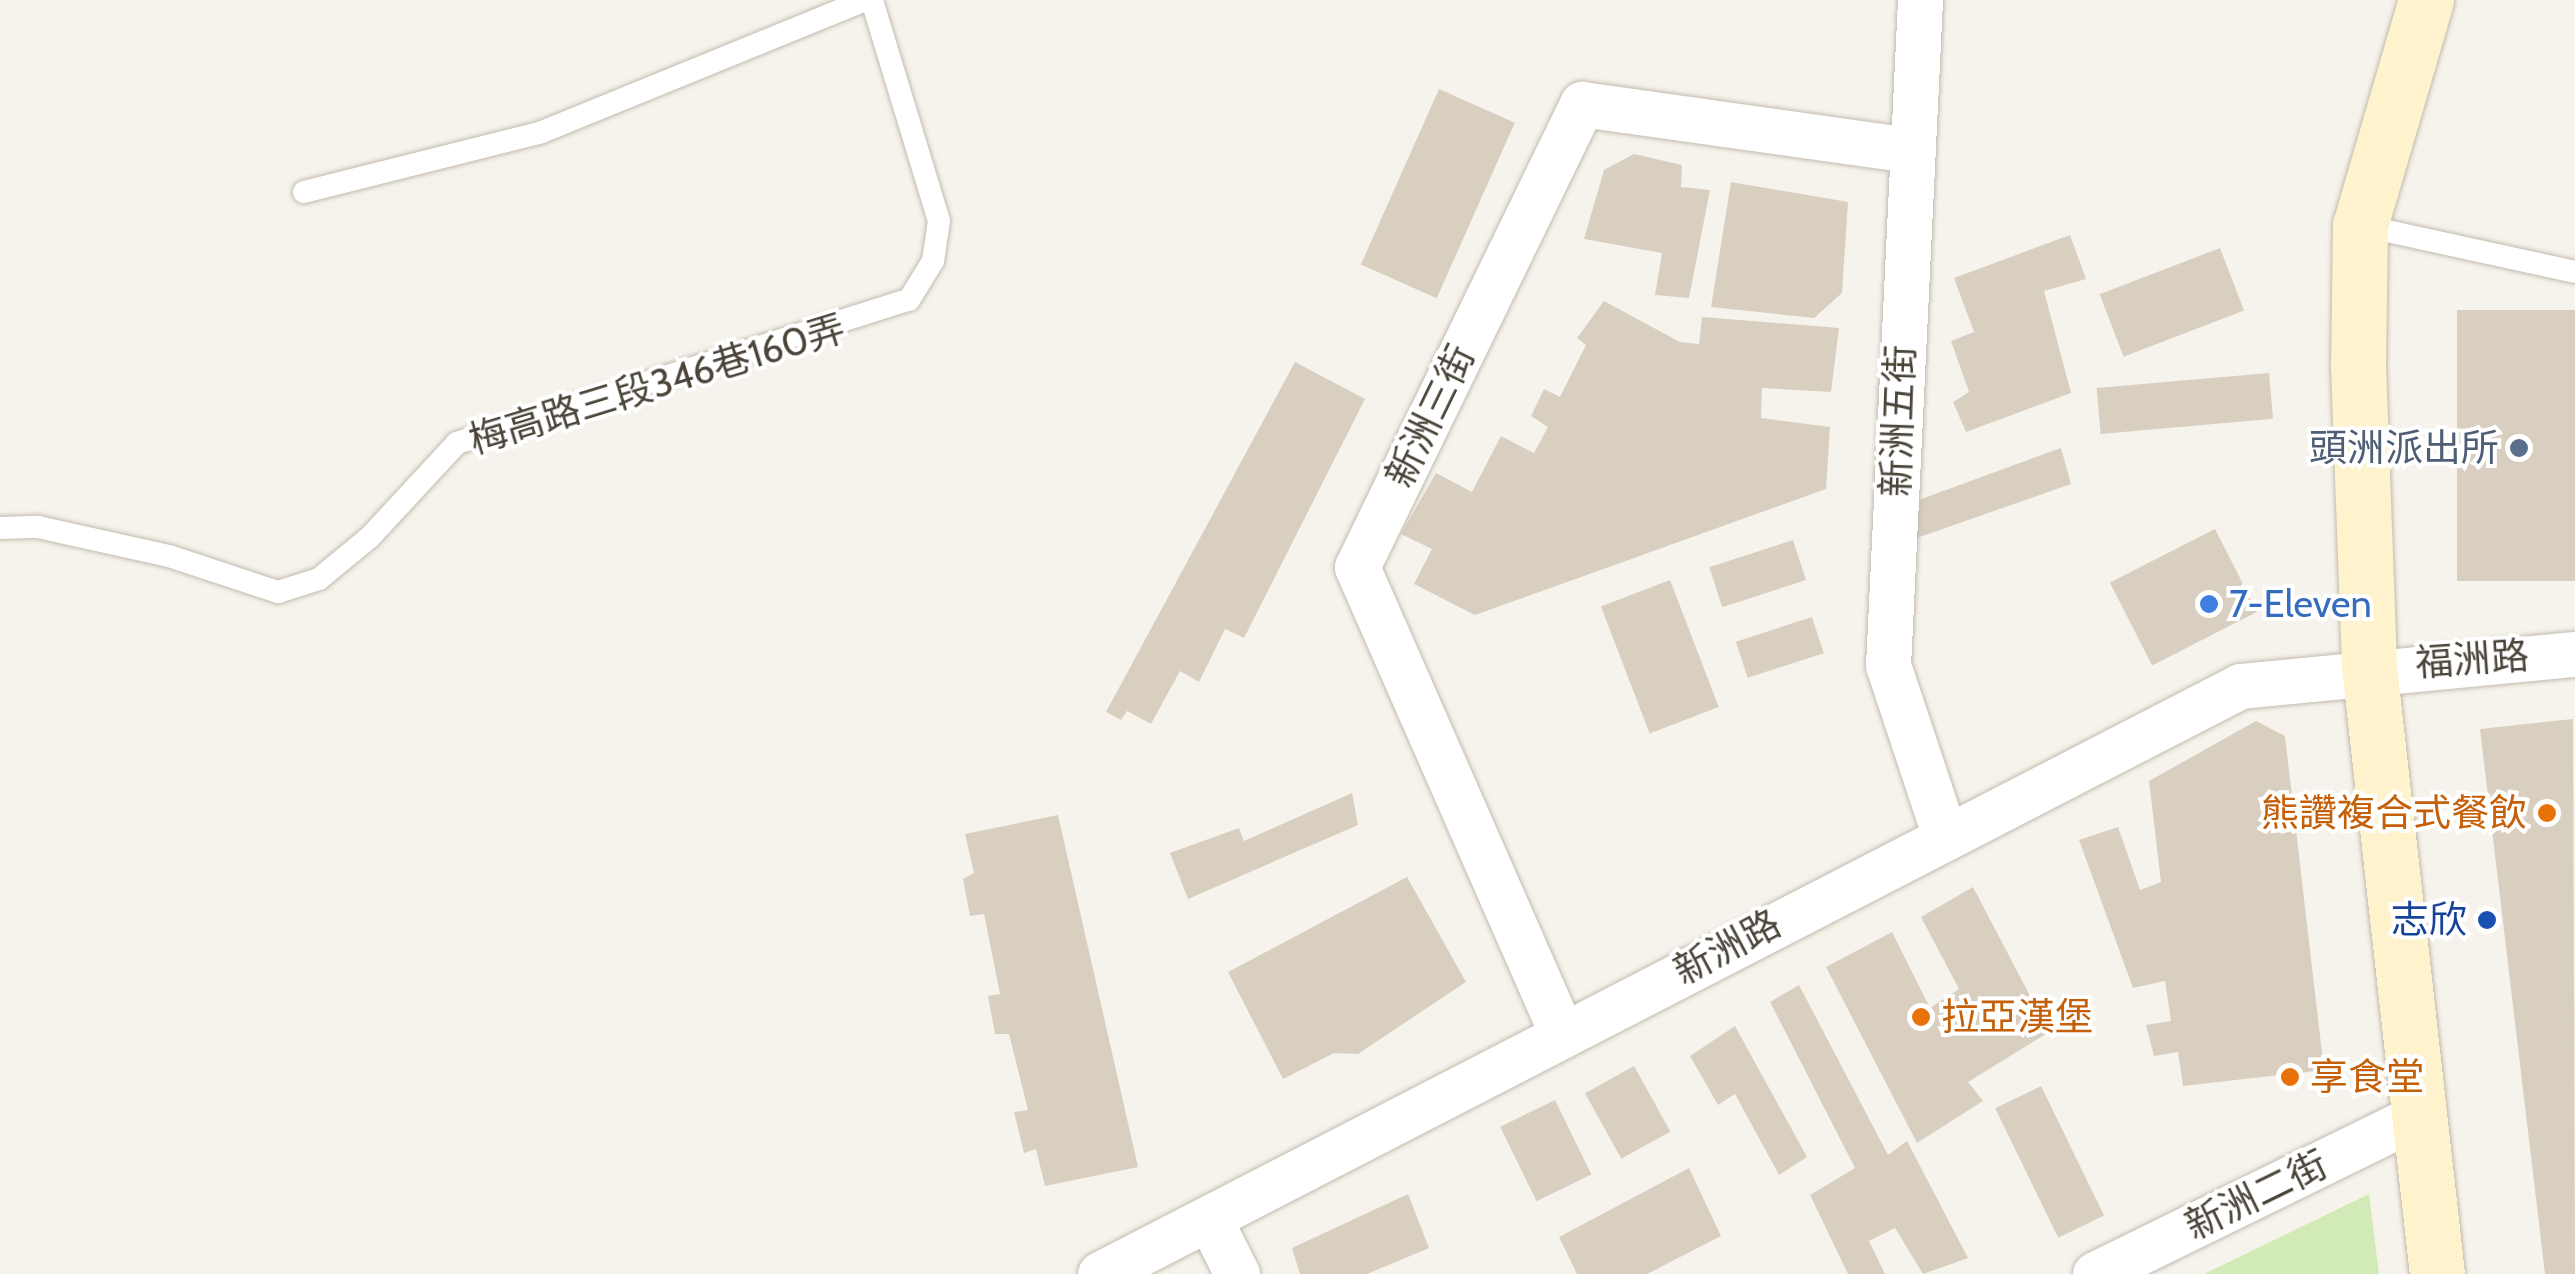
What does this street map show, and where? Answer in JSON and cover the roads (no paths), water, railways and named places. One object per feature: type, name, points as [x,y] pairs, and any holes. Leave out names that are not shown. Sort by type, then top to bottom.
[{"type":"main road","points":[[2426,0],[2360,224],[2369,667],[2437,1274]]},
{"type":"street","name":"新洲五街","points":[[1920,0],[1909,150],[1888,665],[1944,833]]},
{"type":"street","name":"新洲三街","points":[[1562,1034],[1357,566],[1582,104],[1909,150]]},
{"type":"street","name":"福洲路","points":[[2369,667],[2575,654]]},
{"type":"street","name":"新洲路","points":[[1100,1274],[1944,833],[2240,686],[2369,667]]},
{"type":"street","name":"新洲二街","points":[[2095,1274],[2418,1116]]},
{"type":"street","points":[[1210,1218],[1237,1274]]},
{"type":"lane","points":[[304,192],[542,132],[870,0]]},
{"type":"lane","name":"梅高路三段346巷160弄","points":[[0,528],[38,527],[169,556],[278,592],[319,579],[370,538],[457,443],[880,314],[909,300],[933,261],[939,222],[870,0]]},
{"type":"lane","points":[[2360,224],[2575,272]]},
{"type":"place","name":"頭洲派出所","points":[[2519,448]]},
{"type":"place","name":"7-Eleven","points":[[2209,604]]},
{"type":"place","name":"熊讚複合式餐飲","points":[[2547,813]]},
{"type":"place","name":"志欣","points":[[2487,920]]},
{"type":"place","name":"拉亞漢堡","points":[[1921,1017]]},
{"type":"place","name":"享食堂","points":[[2290,1077]]}]
